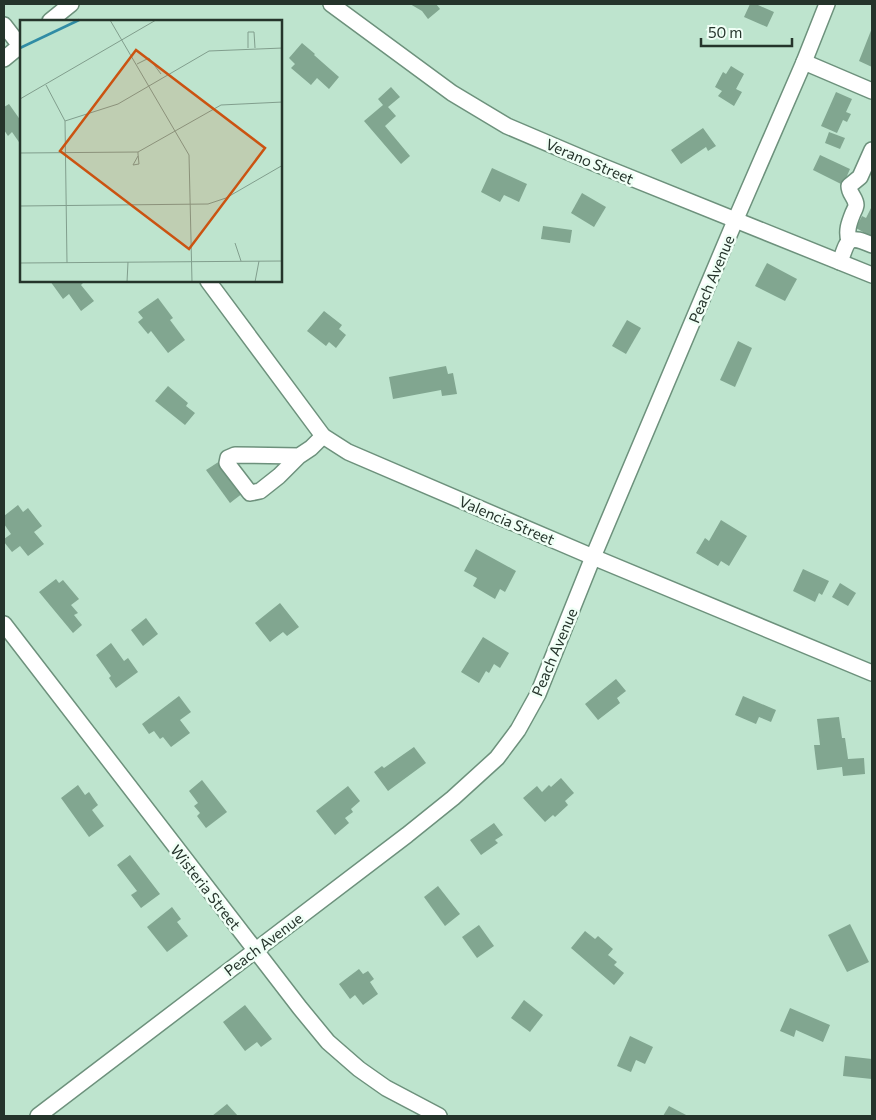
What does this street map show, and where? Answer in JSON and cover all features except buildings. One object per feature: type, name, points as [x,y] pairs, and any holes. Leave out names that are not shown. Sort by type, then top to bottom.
[{"type":"street","points":[[51,20],[71,4]]},
{"type":"street","name":"Verano Street","points":[[331,4],[452,93],[507,126],[735,221],[872,275]]},
{"type":"street","name":"Peach Avenue","points":[[38,1116],[407,835],[453,798],[497,758],[518,730],[538,694],[827,4]]},
{"type":"street","points":[[4,25],[20,45]]},
{"type":"street","points":[[4,58],[20,47]]},
{"type":"street","points":[[804,62],[872,91]]},
{"type":"street","points":[[849,241],[847,232],[849,222],[856,206],[849,192],[849,186],[860,177],[872,150]]},
{"type":"street","points":[[840,262],[847,242],[859,239],[872,245]]},
{"type":"street","name":"Valencia Street","points":[[209,282],[323,436],[348,452],[594,557],[872,672]]},
{"type":"street","points":[[299,456],[311,448],[323,436]]},
{"type":"street","name":"Wisteria Street","points":[[4,624],[328,1042],[359,1069],[386,1088],[439,1116]]}]
